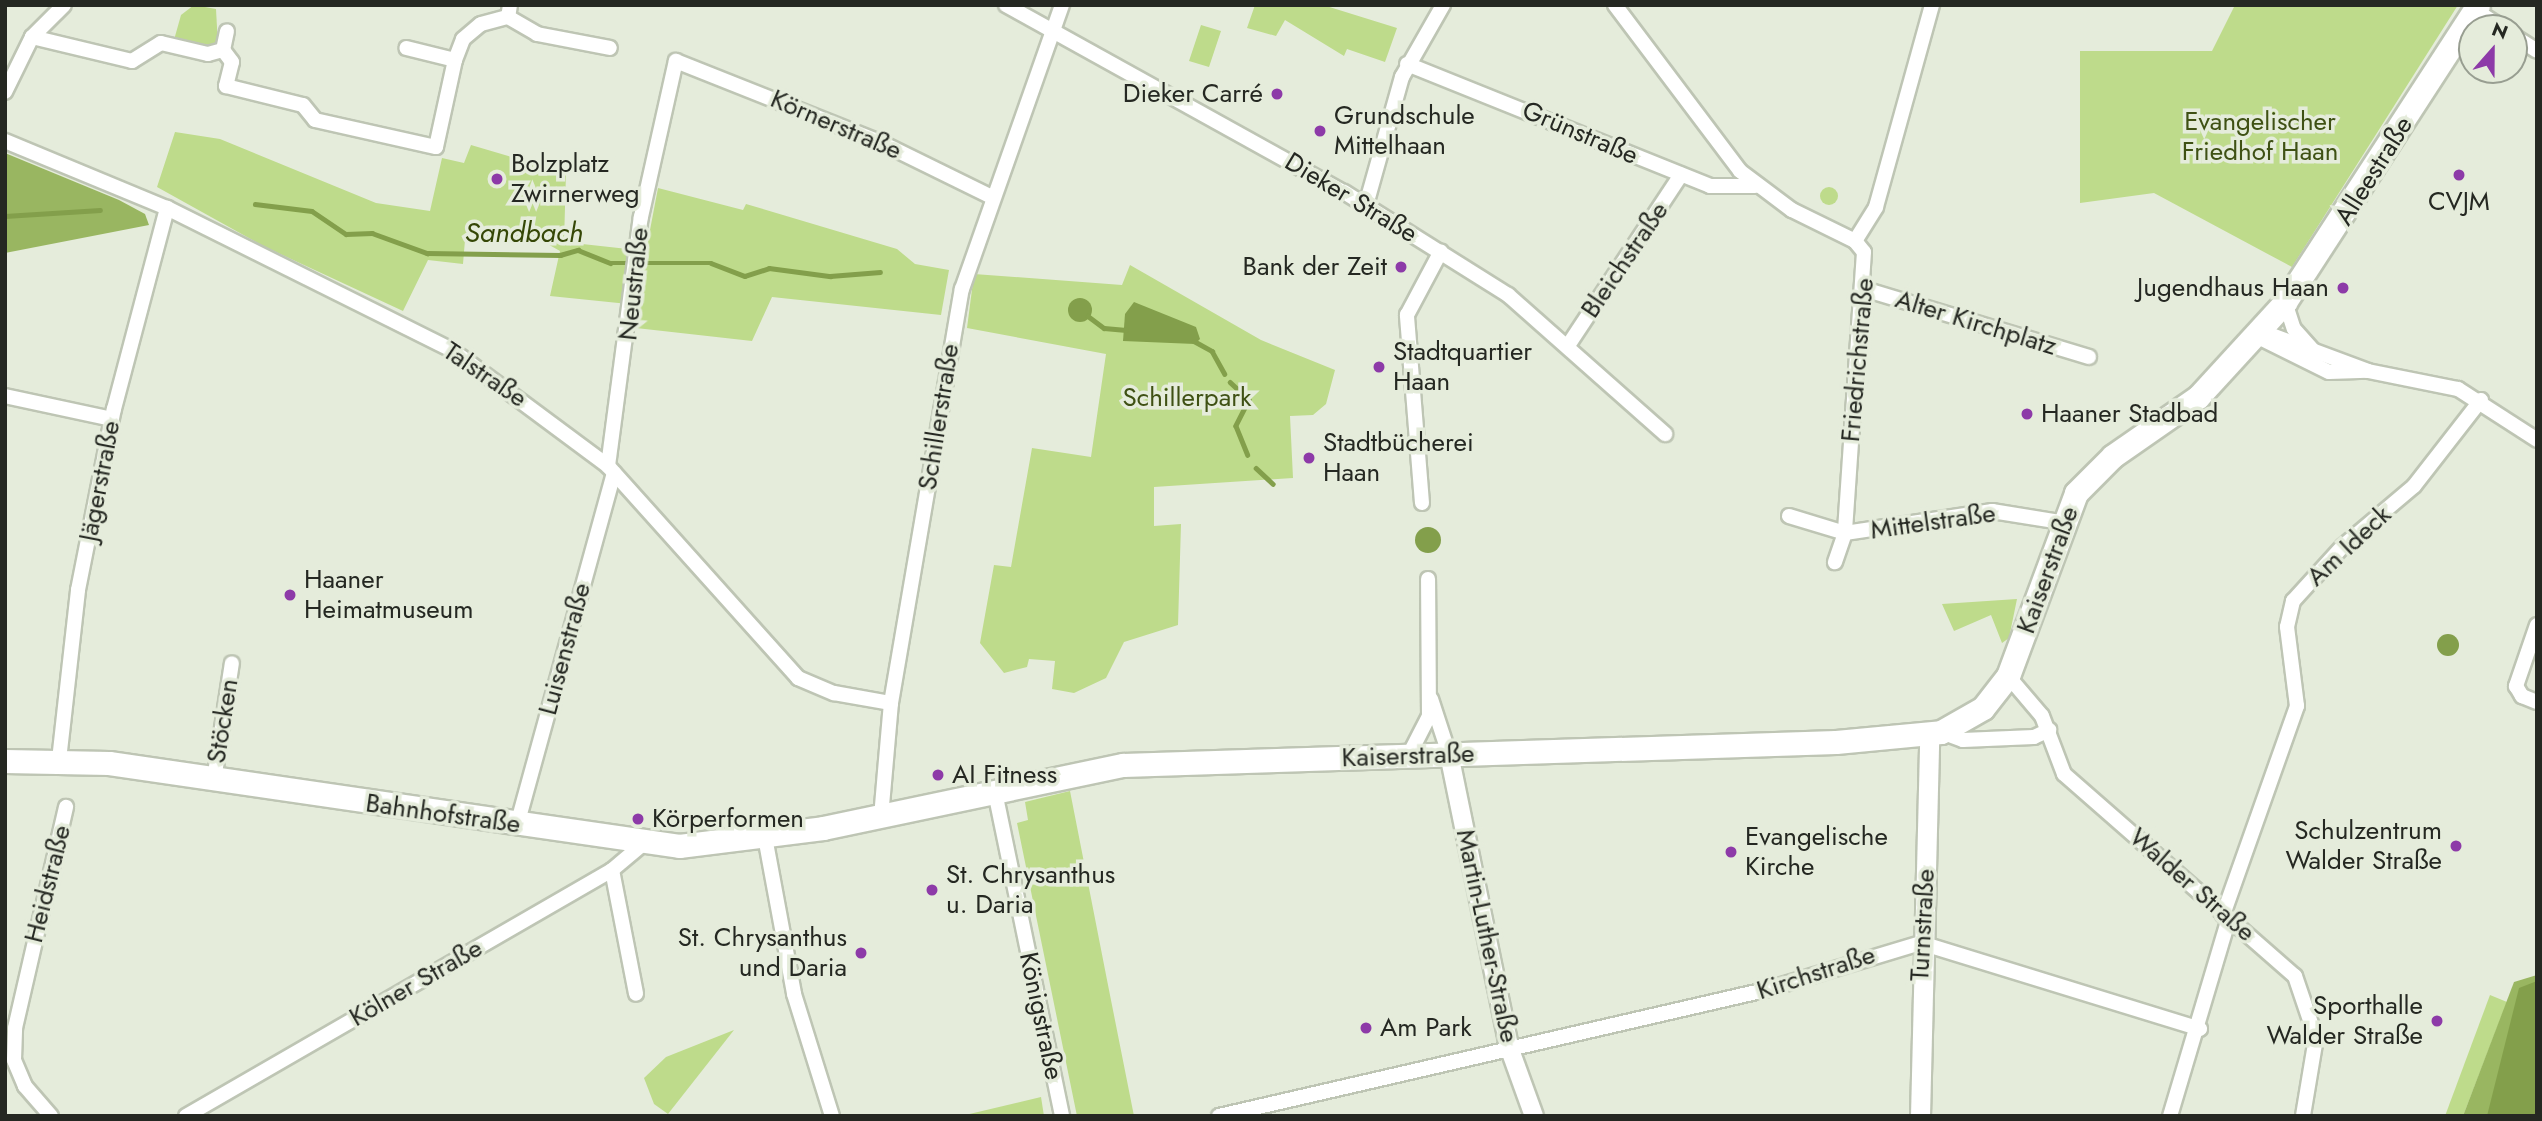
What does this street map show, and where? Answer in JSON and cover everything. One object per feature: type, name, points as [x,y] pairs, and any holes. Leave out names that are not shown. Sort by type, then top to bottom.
[{"type":"main road","name":"Alleestraße","points":[[2258,333],[2285,302],[2477,8]]},
{"type":"main road","name":"Kaiserstraße","points":[[881,817],[1123,765],[1935,734],[1983,708],[2008,676],[2061,522],[2098,468],[2179,414],[2258,333]]},
{"type":"main road","name":"Turnstraße","points":[[1920,1116],[1921,943],[1935,734]]},
{"type":"main road","name":"Bahnhofstraße","points":[[5,761],[59,760],[214,780],[642,845],[765,837],[881,817]]},
{"type":"street","points":[[5,93],[32,37],[64,5]]},
{"type":"street","name":"Dieker Straße","points":[[1006,5],[1366,205],[1441,251],[1569,344],[1665,434]]},
{"type":"street","name":"Schillerstraße","points":[[881,817],[891,703],[956,318],[992,197],[1062,5]]},
{"type":"street","points":[[1366,205],[1407,64],[1443,5]]},
{"type":"street","points":[[1615,5],[1740,171],[1755,186],[1855,240]]},
{"type":"street","name":"Friedrichstraße","points":[[1835,562],[1845,533],[1866,265],[1855,240],[1876,207],[1932,5]]},
{"type":"street","points":[[227,31],[223,50],[232,62],[226,86],[303,105],[315,120],[436,147],[454,60],[463,39],[481,24],[509,11],[537,34],[610,48]]},
{"type":"street","points":[[32,37],[132,61],[161,43],[208,54],[223,50]]},
{"type":"street","points":[[406,48],[454,60]]},
{"type":"street","name":"Körnerstraße","points":[[676,61],[880,142],[992,197]]},
{"type":"street","name":"Neustraße","points":[[611,470],[638,245],[676,61]]},
{"type":"street","name":"Grünstraße","points":[[1407,64],[1681,176],[1731,190],[1755,186]]},
{"type":"street","name":"Talstraße","points":[[5,142],[167,208],[452,350],[611,470],[798,678],[834,693],[891,703]]},
{"type":"street","name":"Bleichstraße","points":[[1569,344],[1681,176]]},
{"type":"street","name":"Jägerstraße","points":[[59,760],[78,590],[112,419],[167,208]]},
{"type":"street","points":[[1422,503],[1407,315],[1441,251]]},
{"type":"street","name":"Alter Kirchplatz","points":[[1864,289],[2088,357]]},
{"type":"street","points":[[2285,302],[2294,329],[2313,350]]},
{"type":"street","points":[[2258,333],[2368,371]]},
{"type":"street","points":[[2258,333],[2329,372],[2368,371],[2435,382],[2481,400],[2537,440]]},
{"type":"street","points":[[5,396],[112,419]]},
{"type":"street","name":"Am Ideck","points":[[2170,1116],[2200,1029],[2226,918],[2291,730],[2297,685],[2287,615],[2304,587],[2414,486],[2481,400]]},
{"type":"street","name":"Luisenstraße","points":[[517,825],[611,470]]},
{"type":"street","name":"Mittelstraße","points":[[1845,533],[1992,512],[2061,522]]},
{"type":"street","points":[[1789,516],[1845,533]]},
{"type":"street","points":[[1409,755],[1427,724],[1430,696],[1428,579]]},
{"type":"street","points":[[2537,625],[2516,685],[2522,696],[2537,702]]},
{"type":"street","name":"Stöcken","points":[[214,780],[233,663]]},
{"type":"street","name":"Walder Straße","points":[[2008,676],[2049,730],[2064,774],[2226,918],[2284,963],[2305,991],[2317,1059],[2303,1116]]},
{"type":"street","points":[[1430,696],[1449,754]]},
{"type":"street","name":"Kaiserstraße","points":[[1935,734],[1963,740],[2034,737],[2049,730]]},
{"type":"street","name":"Martin-Luther-Straße","points":[[1449,754],[1509,1047],[1534,1116]]},
{"type":"street","name":"Königstraße","points":[[995,792],[1062,1116]]},
{"type":"street","name":"Heidstraße","points":[[51,1116],[18,1068],[15,1028],[66,807]]},
{"type":"street","points":[[765,837],[794,994],[832,1116]]},
{"type":"street","name":"Kölner Straße","points":[[186,1116],[611,870],[642,845]]},
{"type":"street","points":[[611,870],[636,994]]},
{"type":"street","points":[[1921,943],[2200,1029]]},
{"type":"street","name":"Kirchstraße","points":[[1219,1116],[1765,990],[1921,943]]},
{"type":"green space","points":[[194,5],[216,9],[218,46],[206,50],[174,40],[181,15]]},
{"type":"green space","points":[[1255,5],[1323,5],[1397,28],[1385,62],[1347,49],[1344,56],[1285,20],[1276,36],[1247,28]]},
{"type":"green space","name":"Evangelischer Friedhof Haan","points":[[2235,5],[2458,5],[2292,267],[2154,193],[2080,203],[2080,51],[2212,51]]},
{"type":"green space","points":[[1201,25],[1221,31],[1209,67],[1189,61]]},
{"type":"green space","points":[[175,132],[220,139],[376,203],[430,211],[442,158],[464,163],[471,145],[566,173],[564,242],[646,251],[658,188],[743,210],[746,204],[897,249],[915,264],[949,270],[941,315],[772,297],[752,341],[636,328],[638,305],[550,296],[560,251],[544,242],[507,240],[465,240],[463,264],[428,260],[403,311],[263,246],[157,187]]},
{"type":"green space","points":[[1829,187],[1837,192],[1838,196],[1833,204],[1829,205],[1821,200],[1820,196],[1825,188]]},
{"type":"green space","name":"Schillerpark","points":[[1130,265],[1261,340],[1335,370],[1326,404],[1313,415],[1290,416],[1293,478],[1154,487],[1154,526],[1181,524],[1178,625],[1124,642],[1106,678],[1074,693],[1052,689],[1055,661],[1029,659],[1027,667],[1004,673],[980,643],[994,565],[1011,567],[1032,448],[1091,457],[1106,354],[967,328],[974,274],[1122,285]]},
{"type":"green space","points":[[2017,599],[2009,638],[2002,643],[1991,615],[1954,631],[1942,604]]},
{"type":"green space","points":[[1070,791],[1134,1116],[1077,1116],[1017,823],[1028,820],[1025,802]]},
{"type":"green space","points":[[2490,995],[2507,1002],[2463,1116],[2445,1116]]},
{"type":"green space","points":[[734,1030],[668,1114],[654,1104],[644,1078],[666,1057]]},
{"type":"green space","points":[[1041,1097],[1044,1116],[961,1116]]},
{"type":"shaded area","points":[[5,153],[119,200],[145,214],[149,225],[5,253]]},
{"type":"shaded area","points":[[1080,298],[1089,301],[1092,310],[1089,319],[1080,322],[1071,319],[1068,310],[1071,301]]},
{"type":"shaded area","points":[[1134,302],[1196,327],[1200,339],[1195,344],[1123,341],[1125,314]]},
{"type":"shaded area","points":[[1428,527],[1437,531],[1441,540],[1437,549],[1428,553],[1419,549],[1415,540],[1419,531]]},
{"type":"shaded area","points":[[2448,634],[2456,637],[2459,645],[2456,653],[2448,656],[2440,653],[2437,645],[2440,637]]},
{"type":"shaded area","points":[[2537,975],[2537,1116],[2463,1116],[2514,982]]},
{"type":"shaded area","points":[[2537,981],[2537,1116],[2487,1116],[2519,988]]},
{"type":"waterway","name":"Sandbach","points":[[255,204],[312,211],[346,234],[372,233],[427,253],[560,255],[578,250],[610,263],[711,263],[745,276],[769,268],[830,276],[880,272]]},
{"type":"waterway","name":"Sandbach","points":[[5,216],[100,210]]},
{"type":"waterway","name":"Sandbach","points":[[1088,316],[1104,328],[1126,330]]},
{"type":"waterway","name":"Sandbach","points":[[1194,341],[1212,351],[1225,374]]},
{"type":"waterway","name":"Sandbach","points":[[1230,382],[1249,400],[1236,426],[1248,455]]},
{"type":"waterway","name":"Sandbach","points":[[1256,468],[1273,484]]},
{"type":"place","name":"Dieker Carré","points":[[1277,94]]},
{"type":"place","name":"Grundschule Mittelhaan","points":[[1320,131]]},
{"type":"place","name":"CVJM","points":[[2459,175]]},
{"type":"place","name":"Bolzplatz Zwirnerweg","points":[[497,179]]},
{"type":"place","name":"Bank der Zeit","points":[[1401,267]]},
{"type":"place","name":"Jugendhaus Haan","points":[[2343,288]]},
{"type":"place","name":"Stadtquartier Haan","points":[[1379,367]]},
{"type":"place","name":"Haaner Stadbad","points":[[2027,414]]},
{"type":"place","name":"Stadtbücherei Haan","points":[[1309,458]]},
{"type":"place","name":"Haaner Heimatmuseum","points":[[290,595]]},
{"type":"place","name":"AI Fitness","points":[[938,775]]},
{"type":"place","name":"Körperformen","points":[[638,819]]},
{"type":"place","name":"Schulzentrum Walder Straße","points":[[2456,846]]},
{"type":"place","name":"Evangelische Kirche","points":[[1731,852]]},
{"type":"place","name":"St. Chrysanthus u. Daria","points":[[932,890]]},
{"type":"place","name":"St. Chrysanthus und Daria","points":[[861,953]]},
{"type":"place","name":"Sporthalle Walder Straße","points":[[2437,1021]]},
{"type":"place","name":"Am Park","points":[[1366,1028]]}]
